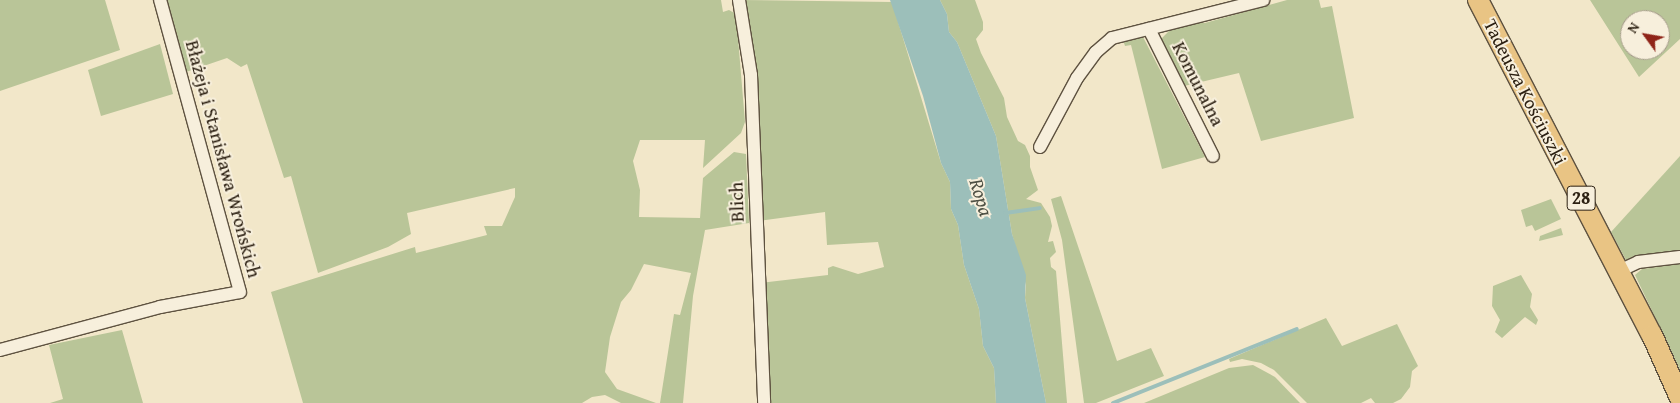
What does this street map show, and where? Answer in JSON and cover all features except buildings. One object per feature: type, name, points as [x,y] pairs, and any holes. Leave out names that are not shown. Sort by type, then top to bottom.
[{"type":"main road","name":"Tadeusza Kościuszki","points":[[1478,0],[1619,271],[1680,398]]},
{"type":"street","name":"Błażeja i Stanisława Wrońskich","points":[[0,350],[160,307],[240,292],[160,0]]},
{"type":"street","name":"Blich","points":[[739,0],[750,75],[764,403]]},
{"type":"street","points":[[1040,147],[1077,78],[1096,52],[1122,34],[1263,0]]},
{"type":"street","name":"Komunalna","points":[[1149,29],[1213,156]]},
{"type":"street","points":[[1619,271],[1638,262],[1680,257]]},
{"type":"green space","points":[[0,0],[105,0],[120,50],[0,91]]},
{"type":"green space","points":[[165,0],[721,0],[723,12],[729,10],[736,14],[745,122],[741,133],[703,168],[705,140],[640,140],[633,161],[640,190],[639,217],[700,218],[703,178],[734,152],[746,154],[749,223],[705,230],[693,296],[683,403],[660,403],[674,314],[680,315],[691,273],[644,264],[631,290],[621,302],[610,337],[605,372],[617,389],[656,403],[621,403],[605,395],[592,397],[582,403],[303,403],[271,292],[415,247],[416,253],[487,235],[484,226],[502,226],[515,197],[515,188],[407,213],[411,234],[388,247],[318,273],[291,176],[284,178],[247,64],[241,67],[227,58],[186,72]]},
{"type":"green space","points":[[741,0],[892,2],[941,163],[950,182],[951,209],[958,225],[964,265],[979,309],[983,346],[994,368],[996,403],[766,403],[759,283],[828,275],[828,268],[833,266],[858,274],[884,267],[878,242],[827,245],[825,212],[759,221]]},
{"type":"green space","points":[[940,0],[975,0],[983,22],[983,30],[976,39],[1004,98],[1007,117],[1018,141],[1025,145],[1030,156],[1030,167],[1038,190],[1026,199],[1041,203],[1050,217],[1052,226],[1048,242],[1053,241],[1056,252],[1050,258],[1051,267],[1056,271],[1067,403],[1046,403],[1025,298],[1026,285],[1012,234],[996,136],[957,42],[949,32],[947,14]]},
{"type":"green space","points":[[1287,0],[1319,0],[1321,8],[1332,6],[1354,118],[1261,141],[1239,73],[1184,86],[1159,41],[1170,30],[1190,23],[1205,23]]},
{"type":"green space","points":[[1590,0],[1680,0],[1680,39],[1670,48],[1670,10],[1620,10],[1620,47]]},
{"type":"green space","points":[[1138,35],[1143,37],[1205,157],[1162,169],[1131,45],[1125,46],[1123,40]]},
{"type":"green space","points":[[160,44],[173,94],[101,116],[88,70]]},
{"type":"green space","points":[[1628,60],[1657,60],[1639,77]]},
{"type":"green space","points":[[1680,156],[1680,255],[1627,262],[1611,232]]},
{"type":"green space","points":[[1061,196],[1117,361],[1151,348],[1164,376],[1096,403],[1084,403],[1062,240],[1051,199]]},
{"type":"green space","points":[[1551,199],[1561,219],[1535,231],[1532,225],[1526,227],[1521,210]]},
{"type":"green space","points":[[1561,228],[1563,235],[1539,241],[1540,236]]},
{"type":"green space","points":[[1680,264],[1680,370],[1635,275],[1642,269]]},
{"type":"green space","points":[[1521,275],[1532,294],[1530,307],[1538,320],[1536,325],[1525,317],[1502,338],[1495,332],[1500,320],[1492,306],[1493,286]]},
{"type":"green space","points":[[1326,318],[1342,346],[1397,324],[1418,366],[1412,371],[1410,387],[1401,399],[1393,403],[1375,403],[1371,398],[1361,403],[1307,403],[1274,370],[1261,363],[1242,359],[1230,362],[1229,359]]},
{"type":"green space","points":[[122,330],[143,403],[50,403],[63,399],[49,345]]},
{"type":"green space","points":[[1253,365],[1275,377],[1300,403],[1144,403],[1229,368]]},
{"type":"water","name":"Ropa","points":[[890,0],[940,0],[947,14],[949,32],[957,42],[996,136],[1012,234],[1026,275],[1025,298],[1046,403],[996,403],[994,368],[983,346],[979,309],[964,265],[958,225],[951,209],[950,182],[941,163],[923,96]]},
{"type":"waterway","name":"Ropa","points":[[1005,213],[1040,208]]},
{"type":"waterway","points":[[1113,403],[1297,329]]}]
